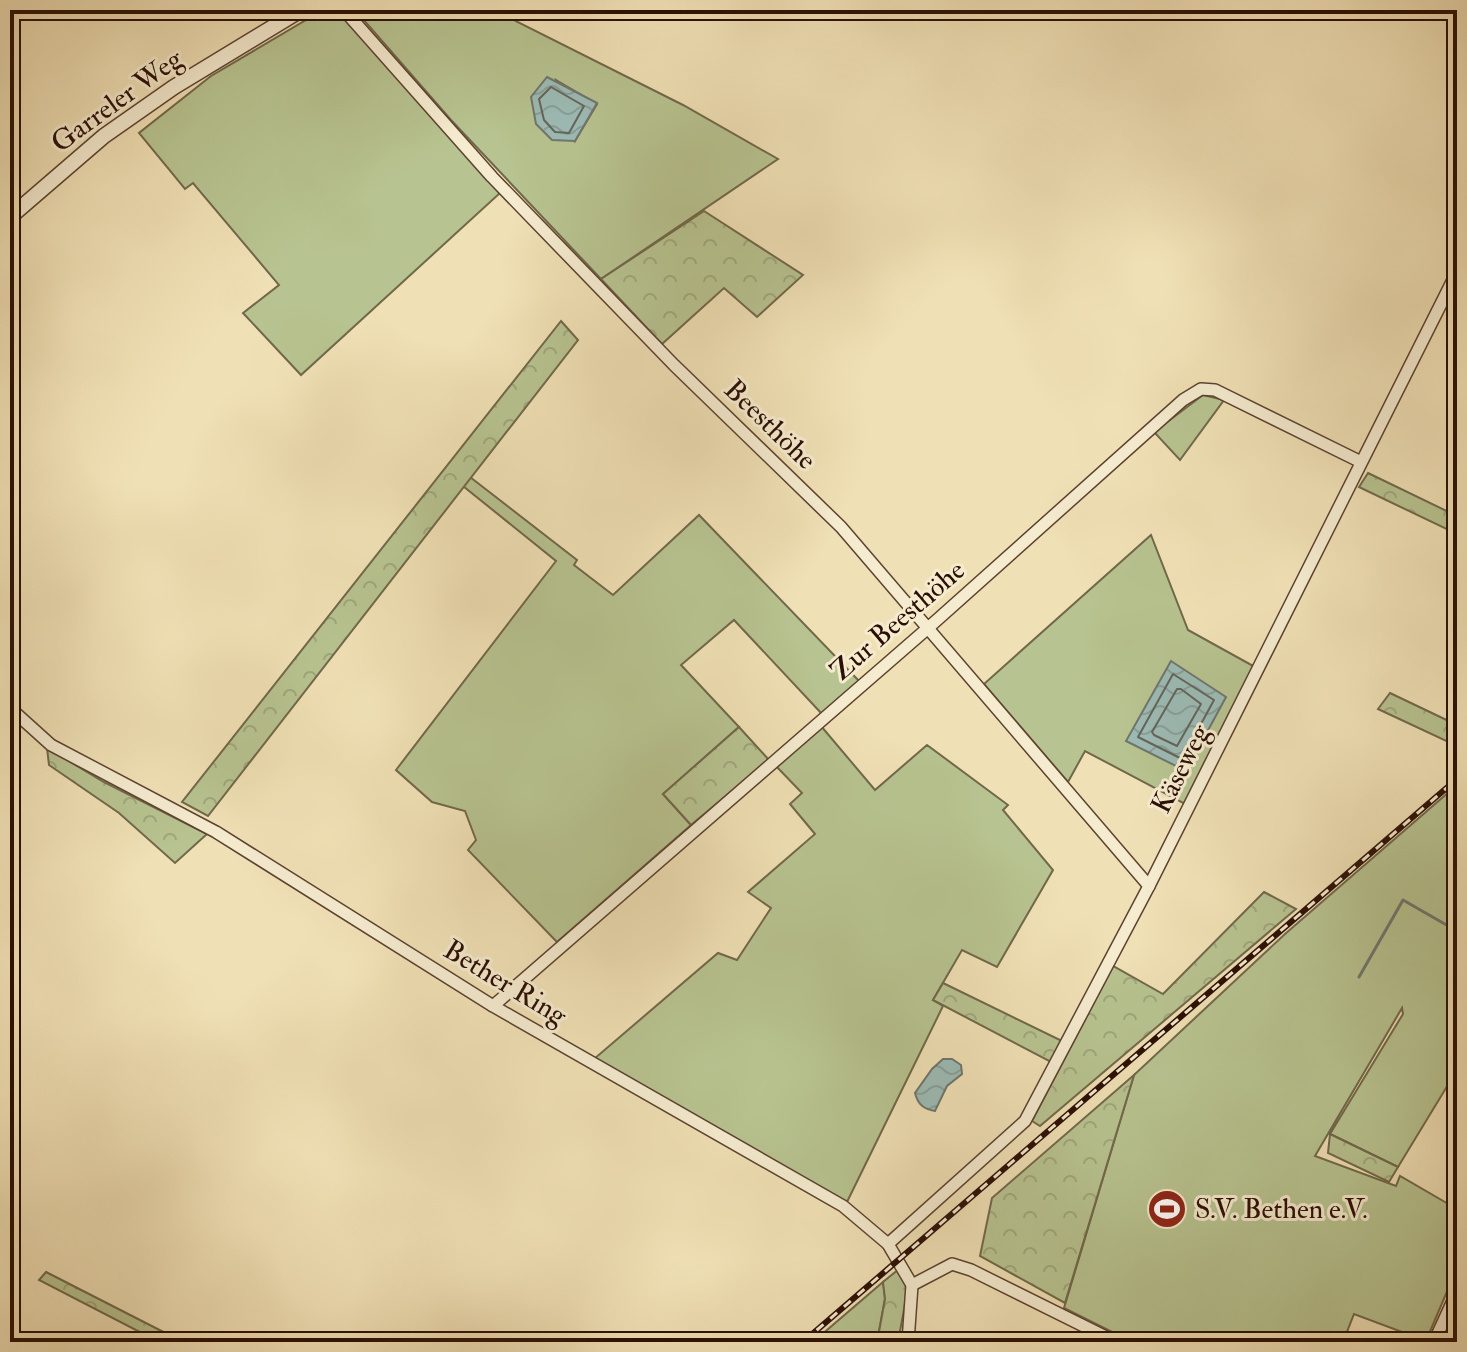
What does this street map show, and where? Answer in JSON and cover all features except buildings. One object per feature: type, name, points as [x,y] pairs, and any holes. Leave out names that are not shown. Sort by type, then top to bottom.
[{"type":"street","name":"Garreler Weg","points":[[10,217],[104,136],[174,87],[301,10]]},
{"type":"street","name":"Beesthöhe","points":[[344,10],[492,177],[674,365],[841,527],[1149,886]]},
{"type":"street","name":"Käseweg","points":[[888,1244],[1025,1121],[1149,886],[1457,272]]},
{"type":"street","name":"Zur Beesthöhe","points":[[493,1006],[928,628],[1183,400],[1201,389],[1215,390],[1361,462]]},
{"type":"street","name":"Bether Ring","points":[[10,708],[51,745],[216,832],[493,1006],[843,1206],[888,1244],[912,1285]]},
{"type":"street","points":[[908,1342],[912,1285],[952,1264],[971,1270],[1116,1342]]},
{"type":"street","points":[[1434,1342],[1457,1292]]},
{"type":"green space","points":[[323,10],[339,10],[500,193],[301,375],[243,313],[279,285],[193,183],[185,189],[139,133],[211,76]]},
{"type":"green space","points":[[355,10],[494,10],[683,105],[778,159],[601,279],[451,120]],"holes":[[[556,80],[597,104],[575,141]]]},
{"type":"green space","points":[[704,211],[803,275],[757,317],[724,288],[662,344],[601,279]]},
{"type":"green space","points":[[561,321],[578,340],[208,816],[182,802]]},
{"type":"green space","points":[[1203,395],[1224,400],[1180,460],[1154,432]]},
{"type":"green space","points":[[1368,473],[1457,516],[1457,534],[1359,487]]},
{"type":"green space","points":[[470,477],[577,560],[574,565],[613,595],[699,515],[859,681],[822,714],[734,620],[681,665],[739,727],[663,794],[691,825],[557,942],[468,850],[476,840],[465,811],[432,802],[396,770],[556,561],[463,486]]},
{"type":"green space","points":[[1151,535],[1188,630],[1255,667],[1185,804],[1085,751],[1068,782],[984,684]]},
{"type":"green space","points":[[1390,693],[1457,725],[1457,746],[1378,709]]},
{"type":"green space","points":[[821,726],[875,790],[927,745],[1008,805],[1003,810],[1053,870],[997,967],[962,950],[933,1000],[943,1006],[846,1204],[594,1059],[718,953],[737,960],[771,908],[748,892],[815,834],[790,804],[802,793],[775,765]]},
{"type":"green space","points":[[739,727],[769,760],[691,825],[663,794]]},
{"type":"green space","points":[[47,748],[104,782],[207,834],[175,863],[119,813],[49,765]]},
{"type":"green space","points":[[1457,785],[1457,1070],[1398,1167],[1330,1134],[1403,1014],[1402,1008],[1315,1156],[1396,1186],[1400,1176],[1457,1209],[1457,1268],[1426,1341],[1354,1314],[1343,1342],[1132,1342],[1064,1308],[1134,1075],[1285,934]]},
{"type":"green space","points":[[1264,892],[1296,909],[1040,1126],[1032,1121],[1113,966],[1163,994]]},
{"type":"green space","points":[[943,983],[1062,1041],[1051,1062],[933,1000]]},
{"type":"green space","points":[[1134,1075],[1065,1303],[980,1256],[992,1198]]},
{"type":"green space","points":[[1330,1134],[1398,1167],[1389,1182],[1328,1153]]},
{"type":"green space","points":[[899,1269],[908,1288],[898,1342],[874,1342],[878,1337],[885,1299],[883,1282]]},
{"type":"green space","points":[[46,1272],[183,1342],[159,1342],[39,1280]]},
{"type":"green space","points":[[883,1282],[885,1299],[878,1337],[874,1342],[813,1342]]},
{"type":"water","points":[[547,77],[597,103],[575,141],[552,140],[536,124],[531,97]]},
{"type":"water","points":[[1171,661],[1226,697],[1186,771],[1126,741]]},
{"type":"water","points":[[943,1059],[952,1059],[961,1065],[962,1074],[947,1086],[935,1111],[922,1106],[915,1093]]},
{"type":"waterway","points":[[1359,977],[1403,900],[1457,931]]},
{"type":"railway","points":[[803,1342],[1457,779]]},
{"type":"place","name":"S.V. Bethen e.V.","points":[[1167,1209]]}]
